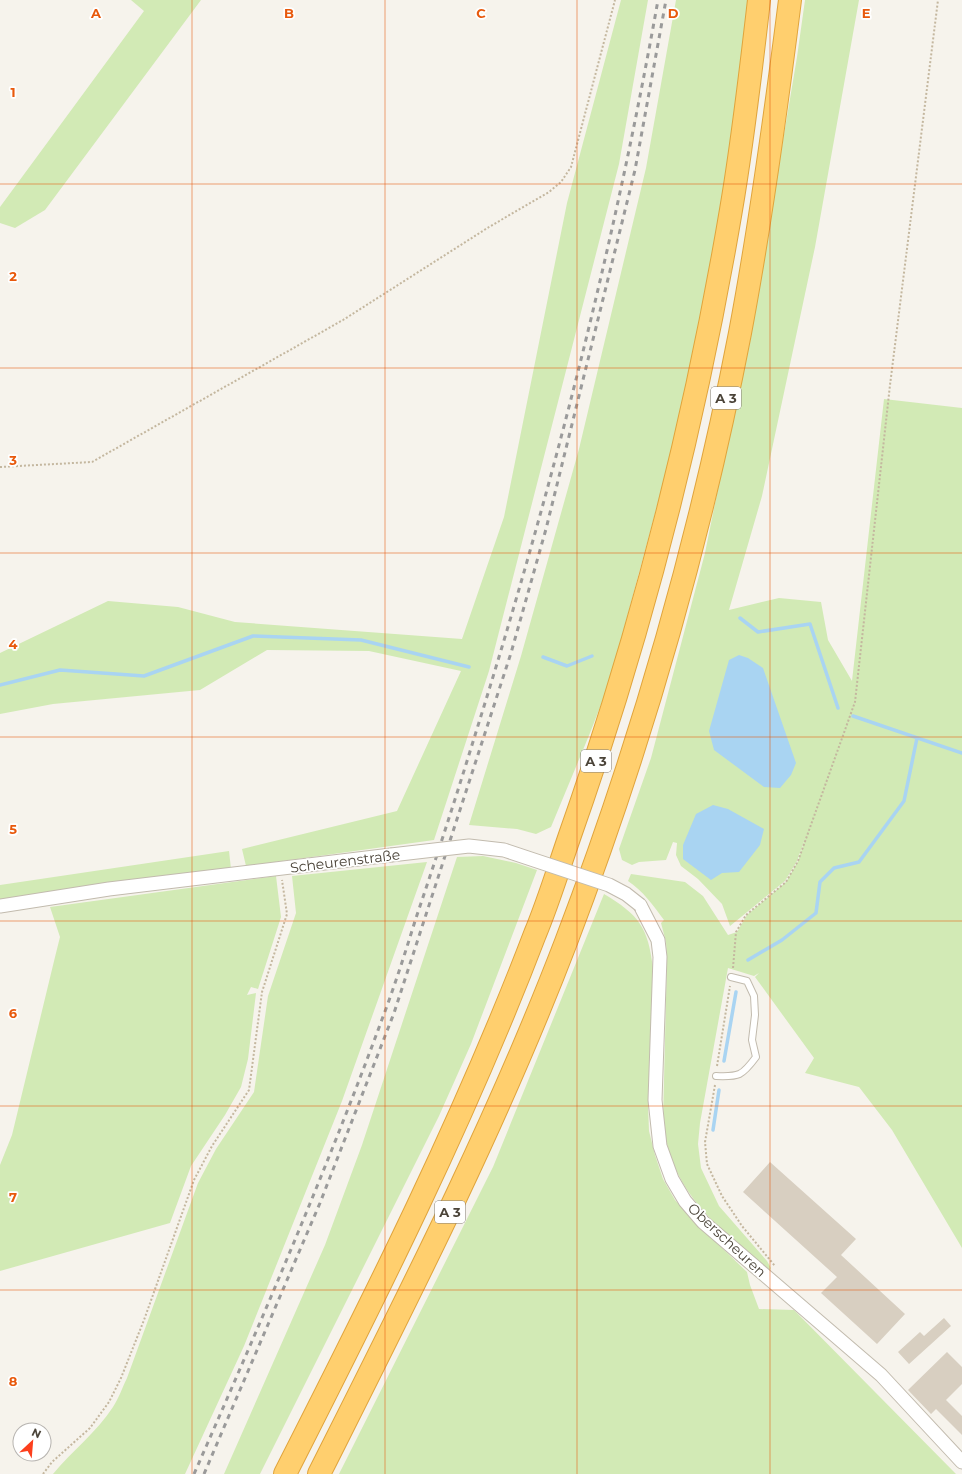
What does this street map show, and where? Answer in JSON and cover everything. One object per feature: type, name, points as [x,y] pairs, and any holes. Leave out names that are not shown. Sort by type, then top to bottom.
[{"type":"highway","name":"A 3","points":[[285,1474],[369,1309],[431,1181],[480,1070],[536,934],[591,777],[625,670],[684,447],[732,209],[747,109],[759,0]]},
{"type":"highway","name":"A 3","points":[[319,1474],[458,1195],[505,1088],[565,943],[621,787],[655,679],[686,566],[736,350],[761,215],[776,116],[790,0]]},
{"type":"street","name":"Scheurenstraße","points":[[0,906],[109,889],[469,846],[504,850],[609,885],[626,894],[640,905],[658,940]]},
{"type":"street","name":"Oberscheuren","points":[[658,940],[660,957],[655,1100],[660,1146],[672,1179],[685,1201],[703,1222],[881,1375],[962,1462]]},
{"type":"lane","points":[[716,1076],[734,1077],[746,1071],[756,1057],[752,1040],[755,1015],[754,996],[747,981],[731,977]]},
{"type":"path","points":[[0,467],[92,462],[343,320],[489,227],[549,192],[561,182],[571,167],[615,0]]},
{"type":"path","points":[[779,1288],[779,1271],[738,1220],[722,1196],[707,1164],[705,1142],[731,977],[736,932],[746,915],[786,882],[798,861],[855,702],[890,385],[938,0]]},
{"type":"path","points":[[43,1474],[52,1462],[90,1428],[109,1402],[121,1378],[144,1320],[194,1180],[212,1146],[249,1090],[262,992],[287,914],[281,869]]},
{"type":"green space","points":[[131,0],[201,0],[45,210],[15,228],[0,223],[0,207],[144,11]]},
{"type":"green space","points":[[621,0],[648,0],[619,164],[489,671],[434,840],[246,866],[242,849],[397,811],[461,671],[369,651],[267,650],[200,690],[53,704],[0,714],[0,653],[108,601],[178,607],[235,622],[462,639],[504,517],[567,203]]},
{"type":"green space","points":[[676,0],[750,0],[725,209],[703,314],[666,473],[609,684],[551,827],[536,834],[517,829],[469,825],[521,656],[579,449],[646,168]]},
{"type":"green space","points":[[805,0],[859,0],[815,247],[762,496],[729,610],[779,598],[821,602],[828,640],[852,681],[884,399],[962,408],[962,1248],[892,1130],[859,1087],[805,1073],[814,1058],[755,977],[759,973],[754,976],[728,968],[700,1123],[698,1144],[701,1168],[719,1206],[767,1261],[771,1268],[769,1272],[728,1236],[703,1210],[682,1181],[672,1160],[663,1121],[667,958],[666,942],[661,923],[664,920],[643,894],[628,881],[631,874],[685,882],[703,896],[728,935],[737,932],[747,915],[786,882],[798,861],[806,836],[797,861],[785,881],[730,926],[722,904],[698,879],[681,866],[676,855],[677,843],[673,842],[666,860],[639,862],[632,865],[622,860],[619,849],[651,758],[705,553],[757,295],[797,57]]},
{"type":"green space","points":[[229,851],[231,869],[0,899],[0,885]]},
{"type":"green space","points":[[483,856],[516,863],[537,870],[471,1044],[439,1116],[260,1474],[224,1474],[325,1245],[362,1145],[457,857]]},
{"type":"green space","points":[[427,862],[342,1101],[244,1346],[185,1474],[53,1474],[100,1425],[117,1400],[127,1378],[198,1183],[216,1149],[254,1092],[268,996],[296,913],[292,876]]},
{"type":"green space","points":[[276,876],[281,917],[258,989],[251,987],[247,995],[256,993],[248,1059],[241,1087],[225,1115],[191,1166],[170,1223],[0,1271],[0,1165],[12,1135],[60,937],[50,907]]},
{"type":"green space","points":[[604,894],[634,916],[645,932],[651,954],[653,968],[648,1105],[649,1131],[663,1179],[675,1200],[692,1219],[747,1272],[759,1309],[794,1310],[956,1474],[339,1474],[493,1167]]},
{"type":"water","points":[[739,655],[748,658],[763,668],[796,763],[791,775],[780,788],[764,787],[714,750],[709,731],[729,660]]},
{"type":"water","points":[[713,805],[728,809],[764,829],[760,845],[739,872],[722,873],[711,880],[683,859],[683,845],[696,814]]},
{"type":"building","points":[[770,1162],[856,1239],[841,1255],[905,1314],[877,1344],[821,1293],[837,1277],[743,1192]]},
{"type":"building","points":[[944,1318],[951,1326],[909,1364],[898,1352],[920,1332],[924,1336]]},
{"type":"building","points":[[947,1352],[962,1367],[962,1384],[946,1400],[962,1416],[962,1435],[936,1409],[931,1414],[908,1390]]},
{"type":"waterway","points":[[740,618],[758,632],[810,624],[838,708]]},
{"type":"waterway","points":[[0,685],[60,670],[144,676],[253,636],[361,640],[469,667]]},
{"type":"waterway","points":[[543,657],[567,666],[592,656]]},
{"type":"waterway","points":[[853,716],[962,753]]},
{"type":"waterway","points":[[748,960],[782,940],[816,913],[820,882],[834,868],[859,862],[904,801],[917,738]]},
{"type":"waterway","points":[[724,1061],[736,992]]},
{"type":"waterway","points":[[713,1130],[719,1090]]},
{"type":"railway","points":[[194,1474],[293,1245],[340,1130],[397,978],[462,778],[504,642],[579,369],[622,185],[658,0]]},
{"type":"railway","points":[[204,1474],[320,1203],[394,1013],[511,653],[546,529],[635,170],[666,0]]}]
